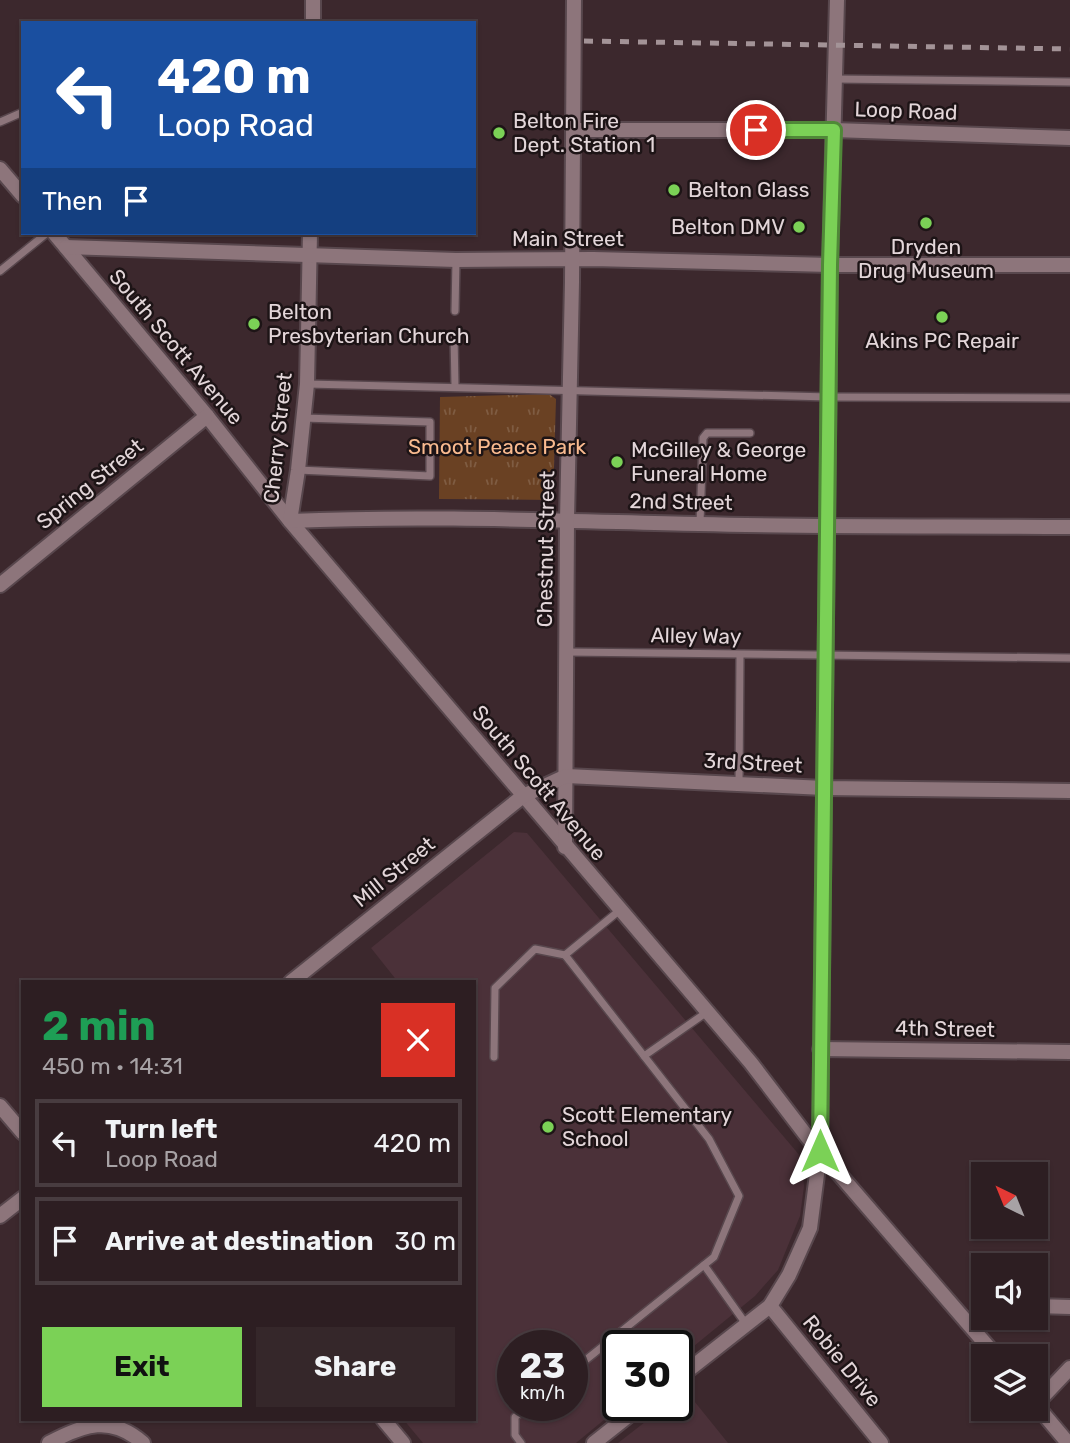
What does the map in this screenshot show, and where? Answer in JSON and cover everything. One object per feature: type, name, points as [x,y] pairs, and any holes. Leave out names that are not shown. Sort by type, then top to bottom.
[{"type":"street","points":[[313,0],[313,21]]},
{"type":"street","name":"Chestnut Street","points":[[565,847],[574,0]]},
{"type":"street","points":[[693,1367],[770,1306],[789,1275],[810,1228],[820,1151],[830,265],[837,0]]},
{"type":"street","name":"Loop Road","points":[[573,130],[834,130],[1070,138]]},
{"type":"street","points":[[0,169],[21,194]]},
{"type":"street","name":"South Scott Avenue","points":[[56,235],[207,416],[290,521],[986,1344]]},
{"type":"street","name":"Cherry Street","points":[[290,521],[307,384],[310,235]]},
{"type":"street","name":"Main Street","points":[[66,247],[456,260],[1070,265]]},
{"type":"street","name":"Spring Street","points":[[0,585],[207,416]]},
{"type":"street","name":"2nd Street","points":[[290,521],[567,520],[827,526],[1070,527]]},
{"type":"street","name":"3rd Street","points":[[523,796],[566,776],[824,788],[1070,791]]},
{"type":"street","name":"Mill Street","points":[[293,980],[523,796]]},
{"type":"street","name":"4th Street","points":[[820,1049],[1070,1052]]},
{"type":"street","points":[[0,1106],[21,1131]]},
{"type":"street","points":[[0,1216],[21,1200]]},
{"type":"street","name":"Robie Drive","points":[[770,1306],[881,1443]]},
{"type":"street","points":[[1048,1306],[1070,1307]]},
{"type":"street","points":[[1048,1391],[1070,1368]]},
{"type":"street","points":[[1048,1419],[1068,1443]]},
{"type":"street","points":[[385,1421],[403,1443]]},
{"type":"street","points":[[602,1441],[624,1421]]},
{"type":"street","points":[[49,1443],[66,1434],[101,1424],[132,1433],[143,1443]]},
{"type":"lane","points":[[835,79],[1070,82]]},
{"type":"lane","points":[[0,122],[21,113]]},
{"type":"lane","points":[[0,271],[45,235]]},
{"type":"lane","points":[[455,311],[456,260]]},
{"type":"lane","points":[[454,337],[455,386]]},
{"type":"lane","points":[[307,384],[570,388],[829,397],[1070,398]]},
{"type":"lane","points":[[298,470],[430,476],[430,422],[303,418]]},
{"type":"lane","points":[[700,524],[703,438],[708,433],[750,433]]},
{"type":"lane","name":"Alley Way","points":[[566,652],[1070,659]]},
{"type":"lane","points":[[739,784],[740,655]]},
{"type":"lane","points":[[565,955],[620,911]]},
{"type":"lane","points":[[495,1057],[495,988],[535,949],[565,955],[709,1139],[739,1196],[714,1257],[588,1358]]},
{"type":"lane","points":[[644,1056],[707,1012]]},
{"type":"lane","points":[[704,1265],[747,1325]]},
{"type":"lane","points":[[515,1421],[515,1435],[521,1443]]},
{"type":"shaded area","points":[[514,832],[527,833],[801,1157],[804,1186],[800,1216],[778,1270],[755,1296],[693,1347],[693,1330],[602,1330],[603,1421],[576,1443],[423,1443],[405,1421],[476,1421],[476,980],[396,980],[371,948]]},
{"type":"shaded area","points":[[693,1400],[728,1443],[618,1443],[646,1421],[693,1421]]},
{"type":"green space","name":"Smoot Peace Park","points":[[549,394],[556,399],[553,500],[439,499],[440,397]]},
{"type":"railway","points":[[584,41],[1070,49]]},
{"type":"place","name":"Belton Fire Dept. Station 1","points":[[499,133]]},
{"type":"place","name":"Belton Glass","points":[[674,190]]},
{"type":"place","name":"Dryden Drug Museum","points":[[926,223]]},
{"type":"place","name":"Belton DMV","points":[[799,227]]},
{"type":"place","name":"Akins PC Repair","points":[[942,317]]},
{"type":"place","name":"Belton Presbyterian Church","points":[[254,324]]},
{"type":"place","name":"McGilley & George Funeral Home","points":[[617,462]]},
{"type":"place","name":"Scott Elementary School","points":[[548,1127]]},
{"type":"route","points":[[756,130],[834,130],[830,265],[820,1151]]}]
